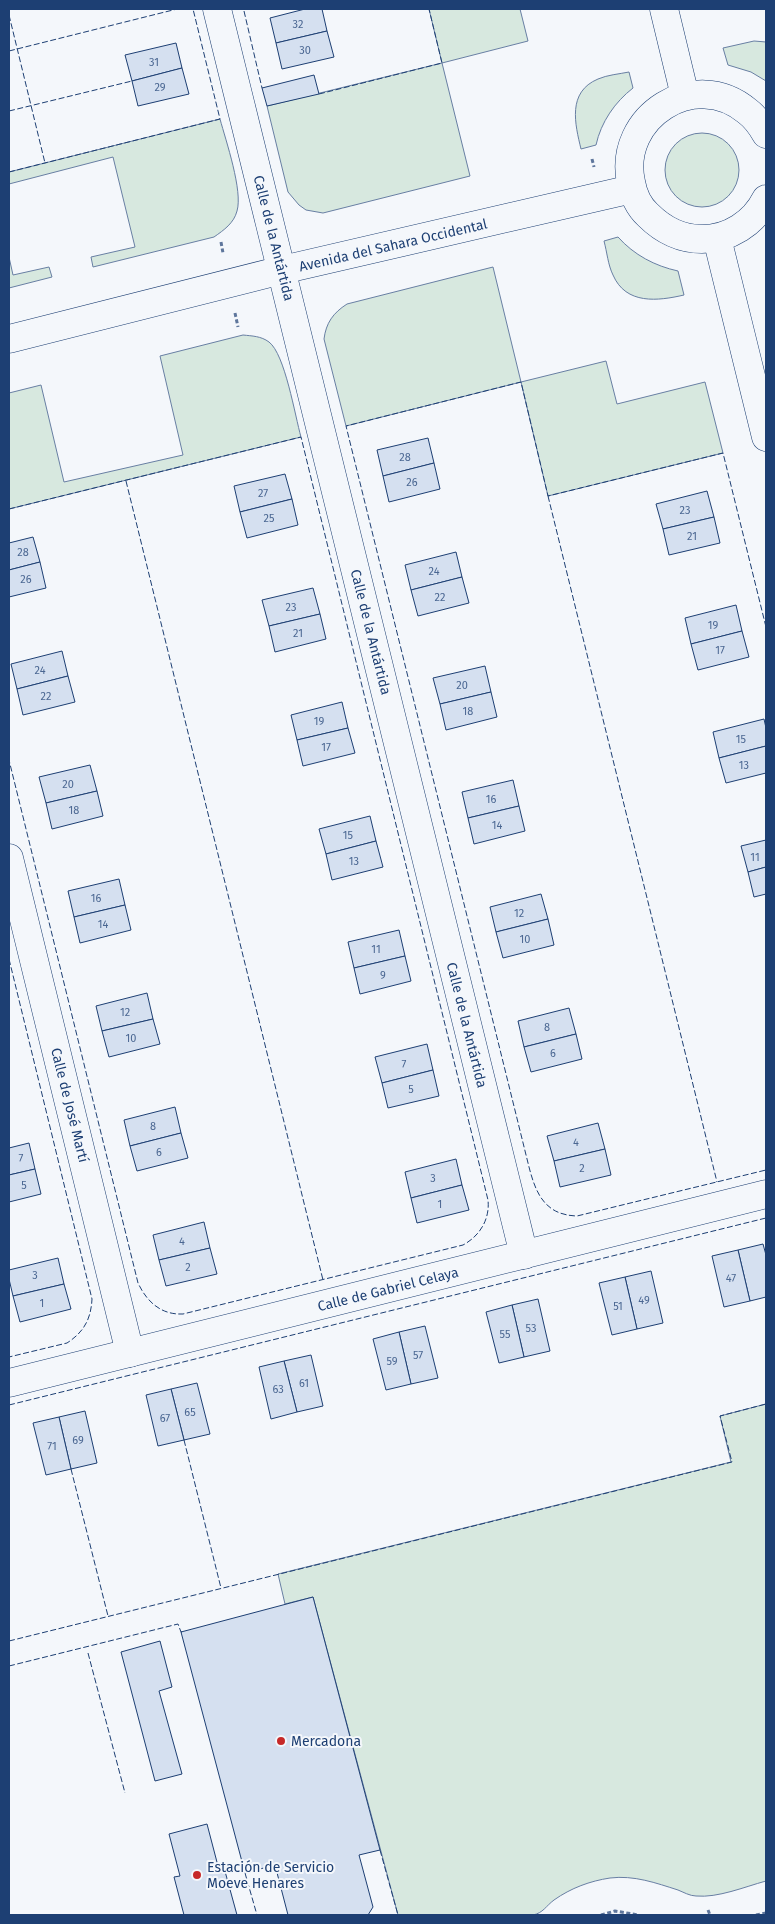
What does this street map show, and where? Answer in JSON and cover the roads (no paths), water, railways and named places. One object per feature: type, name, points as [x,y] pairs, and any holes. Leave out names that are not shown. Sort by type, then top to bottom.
[{"type":"street","name":"Calle de la Antártida","points":[[218,9],[524,1255]]},
{"type":"street","points":[[664,9],[685,96]]},
{"type":"street","points":[[766,134],[747,110],[733,101],[718,96],[702,94],[685,96],[671,101],[647,119],[638,131],[629,159],[629,175],[632,189],[645,213],[665,230],[691,238],[717,238],[743,226],[754,217],[766,200]]},
{"type":"street","name":"Avenida del Sahara Occidental","points":[[9,339],[282,270],[632,189]]},
{"type":"street","points":[[717,238],[766,437]]},
{"type":"street","name":"Calle de José Martí","points":[[9,858],[130,1353]]},
{"type":"street","name":"Calle de Gabriel Celaya","points":[[9,1383],[766,1194]]},
{"type":"place","name":"Mercadona","points":[[281,1741]]},
{"type":"place","name":"Estación de Servicio Moeve Henares","points":[[197,1875]]}]
